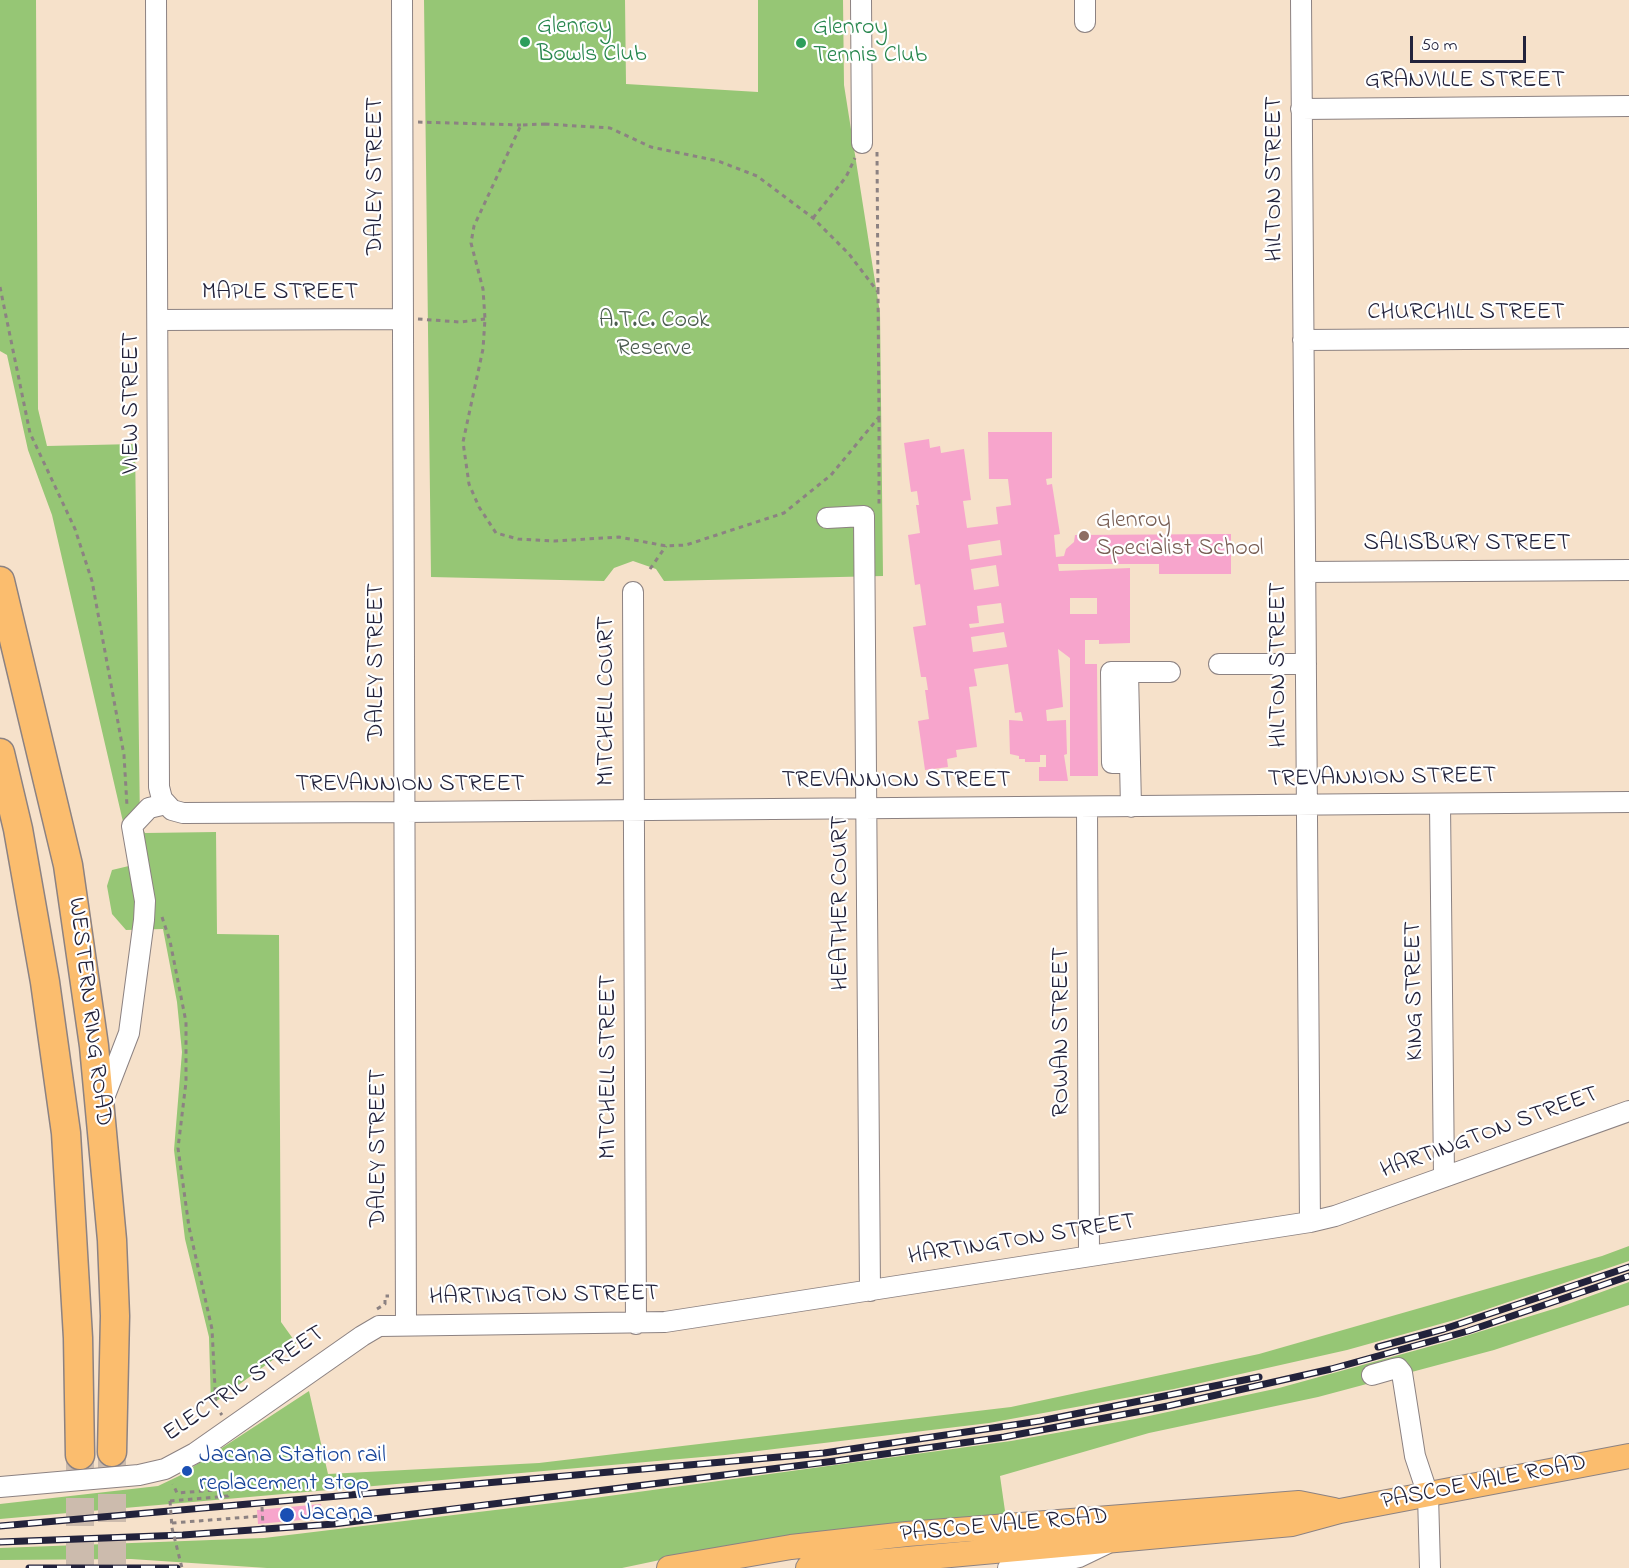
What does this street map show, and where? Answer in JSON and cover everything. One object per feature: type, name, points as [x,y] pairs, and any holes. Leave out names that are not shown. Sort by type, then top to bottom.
[{"type":"highway","name":"WESTERN RING ROAD","points":[[0,581],[68,865],[101,1107],[112,1240],[115,1316],[112,1452]]},
{"type":"highway","name":"WESTERN RING ROAD","points":[[0,753],[18,828],[43,971],[66,1133],[78,1338],[80,1455]]},
{"type":"main road","name":"PASCOE VALE ROAD","points":[[808,1568],[1292,1524],[1340,1511],[1629,1456]]},
{"type":"main road","name":"PASCOE VALE ROAD","points":[[669,1568],[791,1547],[907,1534],[1299,1503],[1340,1511]]},
{"type":"street","name":"VIEW STREET","points":[[156,0],[159,787],[166,804]]},
{"type":"street","name":"DALEY STREET","points":[[402,0],[406,1324]]},
{"type":"street","points":[[861,0],[862,143]]},
{"type":"street","points":[[1085,0],[1085,22]]},
{"type":"street","name":"HILTON STREET","points":[[1301,0],[1310,1222]]},
{"type":"street","name":"GRANVILLE STREET","points":[[1301,109],[1629,106]]},
{"type":"street","name":"MAPLE STREET","points":[[158,320],[403,319]]},
{"type":"street","name":"CHURCHILL STREET","points":[[1303,340],[1629,338]]},
{"type":"street","name":"HEATHER COURT","points":[[827,518],[864,516],[870,1291]]},
{"type":"street","name":"SALISBURY STREET","points":[[1305,572],[1629,570]]},
{"type":"street","name":"MITCHELL COURT","points":[[633,592],[634,810]]},
{"type":"street","points":[[1219,664],[1306,664]]},
{"type":"street","points":[[1131,807],[1128,672],[1170,672]]},
{"type":"street","name":"TREVANNION STREET","points":[[166,804],[183,813],[1629,802]]},
{"type":"street","points":[[101,1107],[129,1033],[144,920],[145,901],[132,826],[149,808],[166,804]]},
{"type":"street","name":"KING STREET","points":[[1440,804],[1444,1177]]},
{"type":"street","name":"ROWAN STREET","points":[[1087,807],[1089,1256]]},
{"type":"street","name":"MITCHELL STREET","points":[[634,810],[636,1324]]},
{"type":"street","name":"HARTINGTON STREET","points":[[406,1324],[636,1324],[870,1291],[1310,1222],[1629,1111]]},
{"type":"street","name":"ELECTRIC STREET","points":[[0,1487],[139,1475],[165,1469],[195,1453],[373,1329],[406,1324]]},
{"type":"street","points":[[1372,1376],[1398,1368],[1402,1373],[1415,1456],[1428,1495],[1430,1568]]},
{"type":"street","points":[[1008,1568],[1050,1564],[1079,1557],[1111,1542]]},
{"type":"path","points":[[402,121],[521,124],[610,128],[669,152],[718,161],[757,176],[813,218],[849,254],[878,292],[879,417],[831,475],[784,513],[686,545],[666,546],[619,537],[555,541],[518,539],[496,533],[479,507],[469,484],[463,442],[483,349],[485,319],[483,289],[471,243],[477,213],[521,124]]},
{"type":"path","points":[[813,218],[846,177],[862,143]]},
{"type":"path","points":[[403,319],[460,322],[485,319]]},
{"type":"path","points":[[650,569],[666,546]]},
{"type":"path","points":[[369,1314],[385,1304],[385,1296],[395,1296],[406,1302]]},
{"type":"path","points":[[176,1486],[177,1493],[228,1489],[228,1496],[170,1501],[172,1523],[182,1568]]},
{"type":"path","points":[[262,1507],[263,1526]]},
{"type":"path","points":[[172,1523],[262,1516]]},
{"type":"green space","points":[[0,0],[36,0],[38,409],[47,446],[135,444],[140,824],[145,833],[216,832],[217,934],[279,935],[281,1322],[296,1343],[211,1405],[209,1337],[185,1239],[174,1150],[182,1052],[177,1002],[163,929],[126,930],[112,914],[107,886],[112,870],[133,865],[52,515],[28,450],[7,355],[0,351]]},
{"type":"green space","name":"A.T.C. Cook Reserve","points":[[424,0],[625,0],[626,84],[758,92],[758,0],[843,0],[844,85],[880,313],[883,576],[664,581],[656,569],[633,561],[614,568],[604,581],[431,577]]},
{"type":"green space","points":[[1629,1246],[1629,1261],[1458,1319],[1347,1350],[1174,1389],[989,1423],[725,1455],[0,1519],[0,1504],[158,1486],[179,1476],[309,1391],[328,1474],[539,1463],[1011,1407],[1259,1354],[1602,1256]]},
{"type":"green space","points":[[1629,1282],[1629,1305],[1494,1350],[1318,1397],[1149,1433],[1000,1476],[1006,1518],[679,1556],[622,1568],[267,1568],[131,1559],[0,1560],[0,1548],[264,1538],[594,1498],[1011,1441],[1135,1419],[1279,1388],[1446,1342],[1560,1307]]},
{"type":"building","points":[[988,432],[1052,432],[1052,478],[1046,479],[1047,485],[1052,484],[1060,534],[1054,535],[1056,557],[1064,556],[1066,549],[1074,542],[1075,535],[1231,534],[1231,574],[1159,574],[1159,564],[1058,564],[1059,571],[1130,568],[1130,643],[1099,644],[1099,640],[1085,640],[1085,664],[1097,664],[1098,776],[1070,776],[1070,658],[1058,649],[1063,707],[1046,710],[1047,721],[1066,720],[1067,754],[1064,755],[1068,781],[1039,781],[1039,767],[1046,767],[1046,755],[1040,755],[1040,762],[1025,762],[1025,759],[1019,759],[1019,756],[1010,754],[1009,720],[1023,721],[1021,712],[1015,713],[1008,664],[974,669],[977,686],[969,687],[977,747],[956,750],[957,757],[947,759],[948,767],[925,770],[918,721],[929,719],[925,690],[928,690],[926,677],[921,677],[913,627],[926,625],[920,584],[915,585],[908,535],[920,533],[916,505],[919,505],[917,491],[911,492],[904,443],[929,439],[930,448],[940,446],[941,453],[964,449],[971,500],[963,501],[967,528],[998,524],[996,507],[1011,505],[1008,479],[989,479]],"holes":[[[1000,540],[1002,555],[970,560],[968,545]],[[996,565],[999,586],[974,590],[971,569]],[[1070,598],[1097,598],[1097,614],[1070,614]],[[1001,603],[1004,623],[970,628],[969,624],[979,623],[977,606]],[[1004,632],[1007,647],[973,652],[971,637]]]},
{"type":"building","points":[[321,1504],[322,1518],[258,1524],[257,1510]]},
{"type":"tunnel","points":[[112,1452],[112,1568]]},
{"type":"tunnel","points":[[80,1455],[80,1568]]},
{"type":"railway","points":[[1378,1347],[1444,1329],[1629,1267]]},
{"type":"railway","points":[[0,1542],[183,1535],[334,1524],[835,1461],[1004,1437],[1168,1406],[1331,1369],[1468,1331],[1629,1276]]},
{"type":"railway","points":[[0,1526],[824,1453],[1040,1421],[1259,1377]]},
{"type":"railway","points":[[29,1568],[177,1568]]},
{"type":"place","name":"Glenroy Bowls Club","points":[[525,42]]},
{"type":"place","name":"Glenroy Tennis Club","points":[[801,43]]},
{"type":"place","name":"Glenroy Specialist School","points":[[1084,536]]},
{"type":"place","name":"Jacana Station rail replacement stop","points":[[187,1471]]},
{"type":"place","name":"Jacana","points":[[287,1515]]}]
